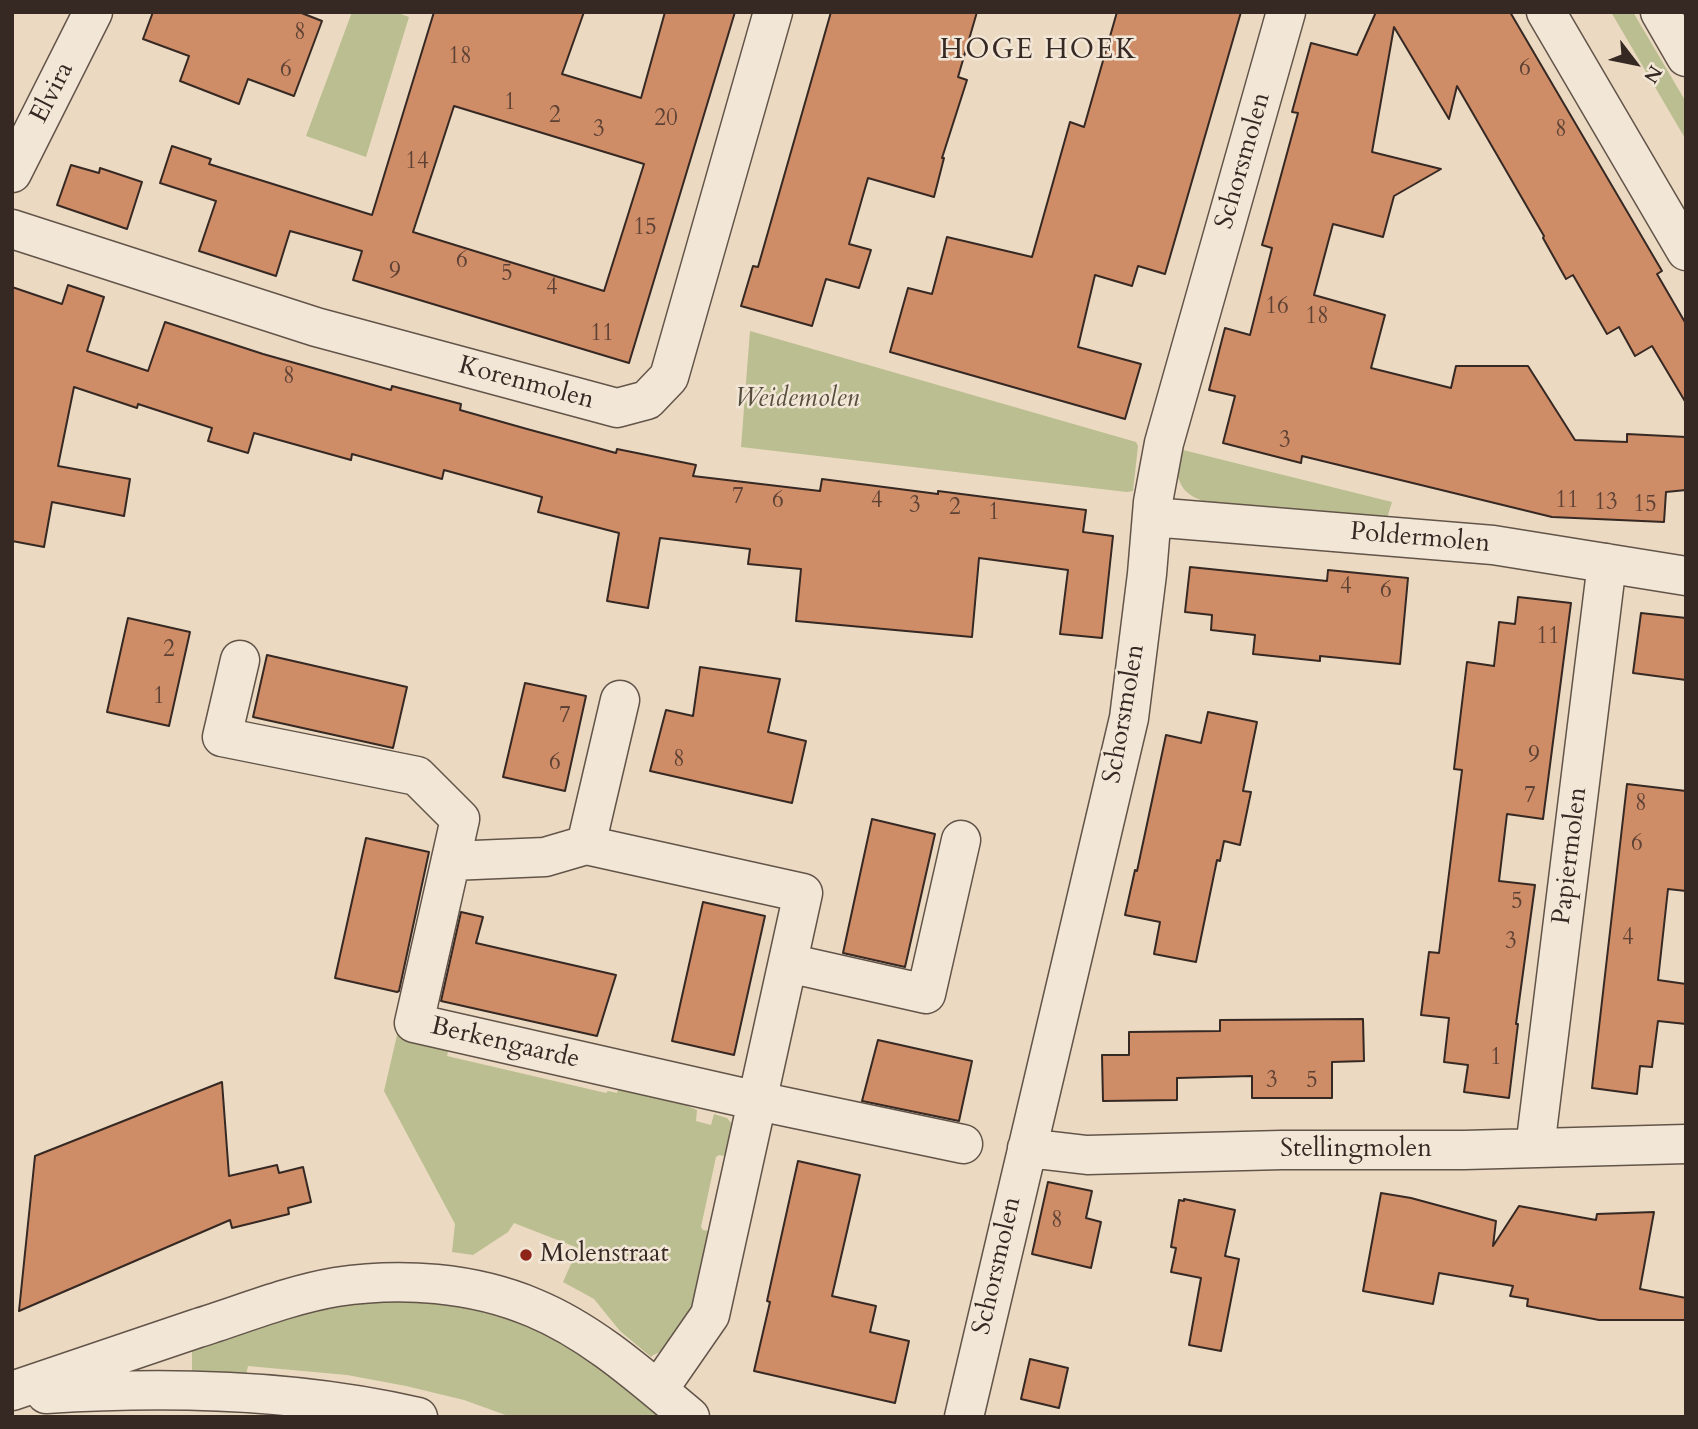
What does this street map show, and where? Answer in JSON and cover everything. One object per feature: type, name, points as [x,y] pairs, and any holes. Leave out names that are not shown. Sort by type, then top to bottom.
[{"type":"street","name":"Elvira","points":[[12,173],[93,12]]},
{"type":"street","name":"Korenmolen","points":[[12,229],[316,327],[390,348],[617,408],[648,400],[669,377],[773,12]]},
{"type":"street","name":"Schorsmolen","points":[[964,1417],[1129,718],[1153,510],[1169,423],[1286,12]]},
{"type":"street","points":[[1546,12],[1686,251]]},
{"type":"street","points":[[1660,12],[1686,57]]},
{"type":"street","name":"Poldermolen","points":[[1153,510],[1493,545],[1686,576]]},
{"type":"street","name":"Papiermolen","points":[[1535,1148],[1607,563]]},
{"type":"street","name":"Berkengaarde","points":[[240,660],[222,737],[417,776],[460,819],[414,1023],[758,1101],[963,1144]]},
{"type":"street","points":[[586,845],[620,700]]},
{"type":"street","points":[[788,963],[926,994],[961,840]]},
{"type":"street","points":[[451,861],[545,857],[586,845],[803,893],[709,1315],[658,1390]]},
{"type":"street","name":"Stellingmolen","points":[[1027,1148],[1087,1155],[1686,1144]]},
{"type":"street","points":[[12,1393],[276,1303],[334,1288],[379,1282],[452,1286],[484,1292],[533,1308],[575,1328],[690,1417]]},
{"type":"street","points":[[12,1393],[120,1389],[205,1392],[326,1400],[418,1417]]},
{"type":"green space","points":[[352,12],[395,12],[409,17],[366,157],[306,136]]},
{"type":"green space","points":[[1611,12],[1633,12],[1686,102],[1686,140]]},
{"type":"green space","name":"Weidemolen","points":[[750,331],[1136,442],[1138,446],[1133,491],[741,447]]},
{"type":"green space","points":[[1175,448],[1392,502],[1387,518],[1214,504],[1193,497],[1182,486]]},
{"type":"green space","points":[[398,1031],[450,1043],[447,1056],[606,1093],[617,1093],[620,1081],[697,1110],[696,1121],[711,1125],[714,1114],[727,1118],[732,1124],[730,1157],[716,1157],[701,1227],[713,1232],[697,1292],[678,1334],[667,1348],[651,1357],[620,1331],[594,1299],[563,1282],[578,1248],[514,1223],[508,1232],[473,1255],[452,1252],[455,1224],[384,1091]]},
{"type":"green space","points":[[429,1293],[547,1326],[675,1417],[511,1417],[464,1400],[347,1375],[248,1366],[246,1375],[198,1374],[192,1371],[192,1343],[295,1308]]},
{"type":"building","points":[[153,12],[299,12],[322,21],[294,96],[248,79],[239,104],[180,81],[189,56],[143,39]]},
{"type":"building","points":[[434,12],[584,12],[562,74],[641,98],[665,12],[735,12],[629,363],[353,280],[362,251],[290,231],[276,276],[199,251],[216,201],[160,183],[172,146],[211,159],[209,164],[372,215]],"holes":[[[454,106],[644,164],[604,291],[413,232]]]},
{"type":"building","points":[[831,12],[977,12],[958,77],[967,80],[942,158],[934,197],[868,178],[849,244],[871,250],[859,288],[826,279],[812,326],[741,306],[753,266],[758,267]]},
{"type":"building","points":[[1117,12],[1241,12],[1165,274],[1138,266],[1132,286],[1095,275],[1078,347],[1141,364],[1125,419],[890,352],[908,288],[932,294],[947,237],[1032,257],[1070,122],[1084,127]]},
{"type":"building","points":[[1376,12],[1510,12],[1662,271],[1657,274],[1686,324],[1686,403],[1652,346],[1635,356],[1619,327],[1607,334],[1573,275],[1566,279],[1457,86],[1449,119],[1394,27],[1372,152],[1441,169],[1394,196],[1383,237],[1333,224],[1314,295],[1385,315],[1371,368],[1451,388],[1456,366],[1528,366],[1575,440],[1627,442],[1627,434],[1686,437],[1686,490],[1666,492],[1664,522],[1552,517],[1302,456],[1301,463],[1223,443],[1235,396],[1209,390],[1225,328],[1250,335],[1272,248],[1262,245],[1298,113],[1292,112],[1311,43],[1357,55]]},
{"type":"building","points":[[71,165],[99,173],[100,168],[142,182],[127,229],[57,205]]},
{"type":"building","points":[[68,285],[104,297],[87,351],[148,371],[165,322],[263,354],[391,390],[392,386],[461,404],[460,410],[616,453],[617,449],[696,465],[693,476],[820,491],[822,479],[1086,510],[1083,532],[1113,536],[1102,638],[1060,634],[1068,570],[979,558],[972,637],[796,621],[801,569],[748,564],[750,549],[660,538],[648,608],[607,601],[619,533],[538,512],[542,497],[444,470],[442,479],[352,454],[351,460],[254,433],[248,453],[208,441],[212,428],[138,404],[137,408],[74,387],[58,466],[130,479],[124,516],[52,502],[44,547],[12,541],[12,287],[62,304]]},
{"type":"building","points":[[1190,567],[1327,581],[1328,570],[1408,578],[1400,664],[1320,656],[1320,661],[1253,654],[1255,635],[1211,630],[1212,615],[1185,612]]},
{"type":"building","points":[[1518,597],[1571,603],[1543,819],[1507,814],[1499,881],[1535,885],[1509,1098],[1464,1092],[1468,1065],[1444,1062],[1449,1018],[1421,1015],[1429,952],[1439,953],[1462,770],[1454,769],[1467,662],[1494,666],[1499,622],[1515,624]]},
{"type":"building","points":[[1641,613],[1686,618],[1686,680],[1633,673]]},
{"type":"building","points":[[128,618],[190,632],[169,726],[107,712]]},
{"type":"building","points":[[267,655],[407,687],[393,748],[253,717]]},
{"type":"building","points":[[700,667],[780,679],[768,732],[806,741],[792,803],[650,771],[666,710],[693,716]]},
{"type":"building","points":[[525,683],[586,696],[565,791],[503,777]]},
{"type":"building","points":[[1208,712],[1257,722],[1243,791],[1251,792],[1240,845],[1224,841],[1220,861],[1217,860],[1196,962],[1154,954],[1160,922],[1125,915],[1166,735],[1201,743]]},
{"type":"building","points":[[1627,784],[1686,791],[1686,891],[1668,889],[1658,980],[1686,984],[1686,1024],[1658,1021],[1652,1067],[1640,1066],[1637,1094],[1592,1088]]},
{"type":"building","points":[[872,819],[935,834],[905,967],[843,953]]},
{"type":"building","points":[[366,838],[429,852],[397,992],[335,978]]},
{"type":"building","points":[[703,902],[765,916],[734,1055],[672,1041]]},
{"type":"building","points":[[461,912],[483,917],[476,943],[616,975],[597,1036],[441,1001]]},
{"type":"building","points":[[1363,1019],[1364,1061],[1332,1062],[1332,1098],[1252,1098],[1252,1076],[1177,1078],[1177,1100],[1103,1101],[1102,1055],[1129,1055],[1129,1032],[1220,1031],[1220,1020]]},
{"type":"building","points":[[878,1040],[972,1061],[959,1121],[862,1101]]},
{"type":"building","points":[[222,1082],[229,1176],[277,1165],[279,1173],[303,1167],[311,1202],[288,1208],[289,1214],[232,1228],[230,1220],[19,1311],[35,1156]]},
{"type":"building","points":[[798,1161],[860,1175],[832,1296],[876,1306],[870,1332],[909,1341],[895,1403],[754,1371]]},
{"type":"building","points":[[1048,1182],[1092,1191],[1086,1218],[1101,1222],[1091,1268],[1032,1254]]},
{"type":"building","points":[[1381,1193],[1411,1198],[1496,1221],[1493,1246],[1519,1206],[1596,1220],[1597,1214],[1654,1212],[1640,1289],[1686,1298],[1686,1320],[1599,1320],[1527,1306],[1528,1299],[1510,1296],[1513,1286],[1439,1273],[1433,1304],[1363,1291]]},
{"type":"building","points":[[1179,1200],[1235,1210],[1225,1256],[1239,1259],[1221,1351],[1189,1345],[1201,1278],[1171,1272],[1176,1248],[1171,1247]]},
{"type":"building","points":[[1030,1359],[1068,1368],[1059,1408],[1021,1399]]},
{"type":"place","name":"Molenstraat","points":[[526,1255]]},
{"type":"district","name":"HOGE HOEK","points":[[1039,52]]}]
